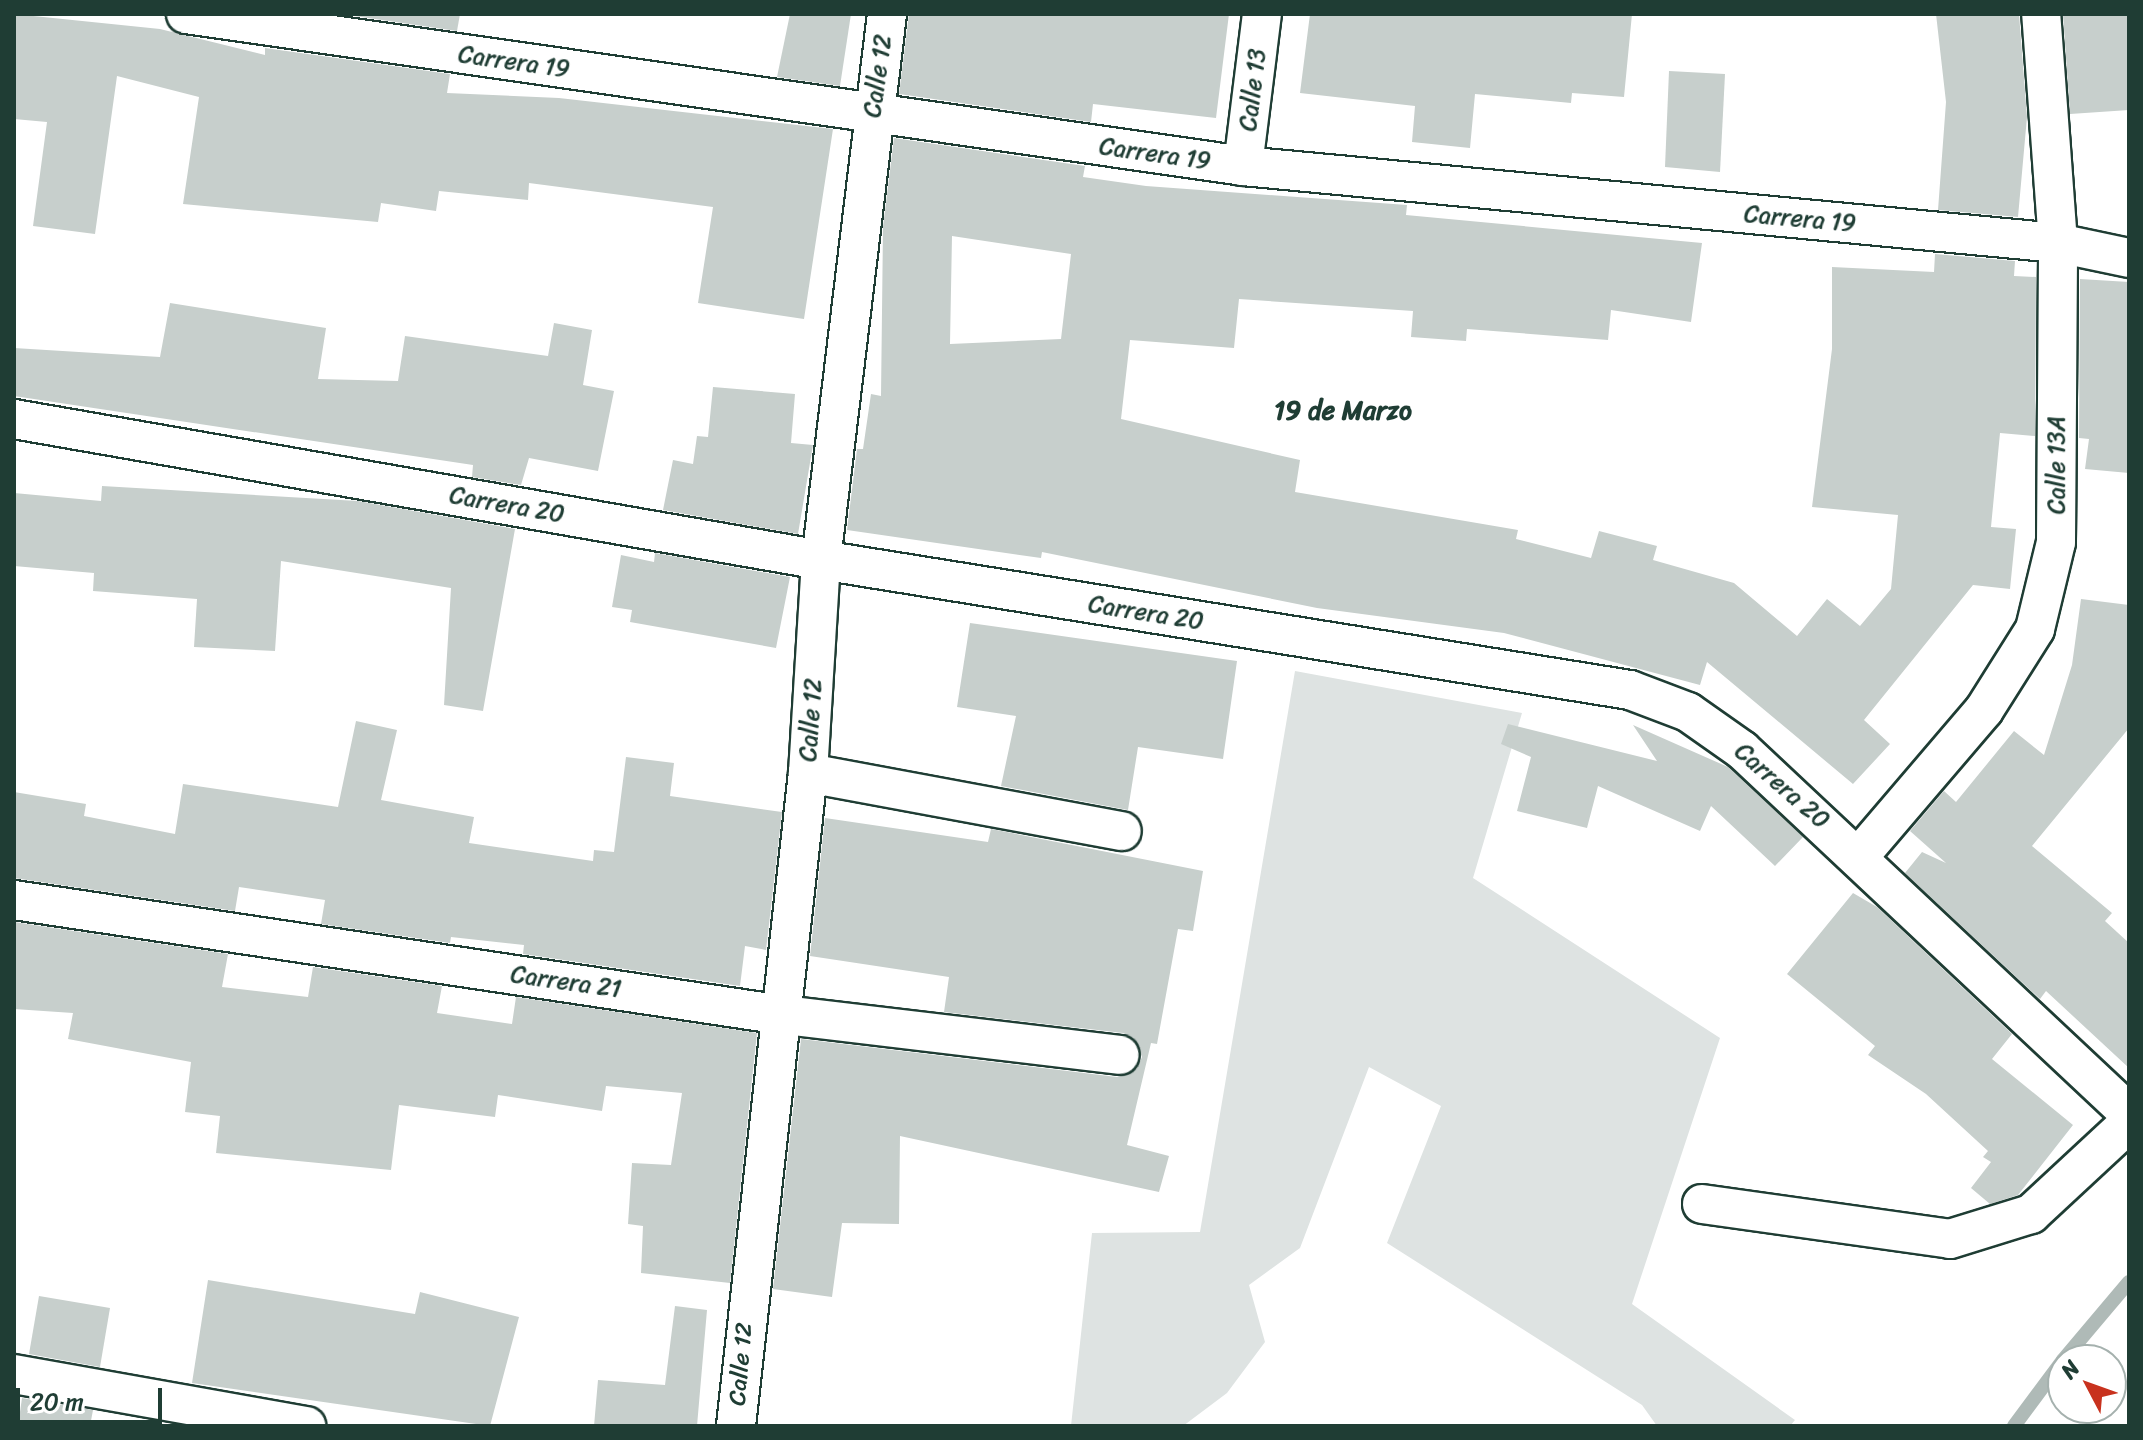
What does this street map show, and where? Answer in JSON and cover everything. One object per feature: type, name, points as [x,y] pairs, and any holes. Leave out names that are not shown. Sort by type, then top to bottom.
[{"type":"street","name":"Carrera 19","points":[[186,14],[1243,166],[2058,243],[2129,258]]},
{"type":"street","name":"Calle 12","points":[[736,1426],[776,1014],[808,773],[821,560],[872,114],[887,14]]},
{"type":"street","name":"Calle 13","points":[[1243,166],[1262,14]]},
{"type":"street","name":"Calle 13A","points":[[1861,854],[1984,710],[2035,629],[2056,542],[2058,243],[2041,14]]},
{"type":"street","name":"Carrera 20","points":[[14,419],[821,560],[1630,690],[1688,712],[1742,750],[1861,854],[2129,1113]]},
{"type":"street","points":[[808,773],[1122,831]]},
{"type":"street","name":"Carrera 21","points":[[14,900],[776,1014],[1120,1055]]},
{"type":"street","points":[[1702,1204],[1950,1239],[2031,1214],[2129,1123]]},
{"type":"street","points":[[14,1374],[306,1426]]},
{"type":"shaded area","points":[[1295,671],[1522,713],[1473,878],[1720,1038],[1632,1304],[1795,1420],[1790,1426],[1657,1426],[1642,1405],[1387,1243],[1441,1106],[1369,1067],[1300,1248],[1249,1285],[1265,1342],[1227,1393],[1183,1426],[1071,1426],[1092,1233],[1200,1232]]},
{"type":"building","points":[[14,14],[160,29],[265,55],[265,48],[450,74],[447,93],[559,98],[833,129],[804,319],[698,303],[713,207],[529,183],[528,200],[439,191],[436,211],[381,203],[378,222],[183,204],[199,97],[117,76],[95,234],[33,226],[47,122],[14,119]]},
{"type":"building","points":[[341,14],[460,14],[457,31]]},
{"type":"building","points":[[790,14],[851,14],[840,86],[777,77]]},
{"type":"building","points":[[909,14],[1229,14],[1216,118],[1093,104],[1091,122],[899,94]]},
{"type":"building","points":[[1310,14],[1632,14],[1624,97],[1572,93],[1571,103],[1475,94],[1470,148],[1412,142],[1415,106],[1300,93]]},
{"type":"building","points":[[1936,14],[2019,14],[2027,117],[2018,217],[1938,210],[1946,102]]},
{"type":"building","points":[[2063,14],[2129,14],[2129,110],[2070,114]]},
{"type":"building","points":[[1669,71],[1725,74],[1720,172],[1665,167]]},
{"type":"building","points":[[894,138],[1085,166],[1083,177],[1146,186],[1407,205],[1406,215],[1702,243],[1691,322],[1611,310],[1608,340],[1467,329],[1466,341],[1411,337],[1413,311],[1239,299],[1234,348],[1130,340],[1121,419],[1300,460],[1295,492],[1518,530],[1516,539],[1591,558],[1599,531],[1657,546],[1653,560],[1734,583],[1797,636],[1827,599],[1860,626],[1891,589],[1898,515],[1812,507],[1832,349],[1832,267],[1934,272],[1935,254],[2015,261],[2014,276],[2036,277],[2035,436],[2000,433],[1991,527],[2016,529],[2010,589],[1973,585],[1864,720],[1890,744],[1853,784],[1707,662],[1700,685],[1504,633],[1317,608],[1042,552],[1041,558],[847,530],[857,449],[863,449],[871,394],[881,396],[883,227]],"holes":[[[952,236],[1071,254],[1061,339],[950,344]]]},
{"type":"building","points":[[2080,279],[2129,282],[2129,473],[2085,469],[2089,439],[2079,438]]},
{"type":"building","points":[[170,303],[326,328],[318,379],[398,381],[405,336],[548,356],[554,323],[592,330],[583,385],[614,391],[598,471],[529,458],[521,485],[472,477],[473,465],[14,396],[14,348],[160,357]]},
{"type":"building","points":[[713,387],[795,394],[791,443],[813,445],[798,534],[663,510],[673,460],[693,464],[697,436],[708,437]]},
{"type":"building","points":[[102,486],[358,501],[515,529],[483,711],[444,705],[451,588],[281,561],[275,651],[194,647],[197,599],[93,591],[94,573],[14,566],[14,493],[101,501]]},
{"type":"building","points":[[655,553],[790,577],[776,648],[630,622],[632,610],[612,607],[621,555],[654,562]]},
{"type":"building","points":[[2081,599],[2129,605],[2129,728],[2032,846],[2112,913],[2105,921],[2129,943],[2129,1068],[2046,991],[2040,999],[1905,873],[1922,852],[1946,863],[1910,831],[1944,791],[1956,802],[2014,731],[2044,755],[2072,665]]},
{"type":"building","points":[[970,623],[1237,661],[1223,759],[1138,747],[1128,810],[1001,786],[1016,716],[957,707]]},
{"type":"building","points":[[356,721],[397,730],[381,800],[474,817],[469,843],[593,861],[594,850],[614,852],[626,757],[674,763],[670,796],[782,812],[766,950],[745,946],[740,986],[523,954],[524,945],[451,937],[450,943],[321,924],[325,900],[239,887],[235,911],[14,878],[14,792],[86,804],[84,816],[175,834],[183,784],[338,807]]},
{"type":"building","points":[[1508,724],[1657,761],[1633,725],[1728,767],[1803,837],[1775,866],[1711,806],[1700,831],[1598,786],[1587,828],[1517,811],[1531,757],[1501,744]]},
{"type":"building","points":[[825,818],[988,842],[991,829],[1203,871],[1193,931],[1178,929],[1157,1044],[1151,1043],[1127,1145],[1169,1156],[1159,1192],[900,1136],[899,1224],[842,1223],[832,1297],[773,1289],[801,1039],[1117,1077],[1137,1069],[1142,1057],[1134,1038],[1123,1033],[944,1012],[949,977],[810,956]]},
{"type":"building","points":[[1853,893],[1877,907],[2012,1034],[1992,1059],[2073,1125],[2018,1195],[1990,1204],[1971,1188],[1991,1162],[1983,1157],[1988,1151],[1926,1094],[1868,1055],[1875,1046],[1787,974]]},
{"type":"building","points":[[14,922],[228,954],[222,987],[308,997],[313,967],[442,986],[437,1013],[512,1024],[516,997],[757,1033],[730,1283],[641,1273],[643,1226],[628,1224],[632,1163],[671,1165],[682,1093],[606,1086],[602,1111],[498,1095],[495,1117],[399,1105],[391,1170],[216,1153],[220,1116],[185,1112],[191,1062],[68,1039],[73,1013],[14,1009]]},
{"type":"building","points":[[208,1280],[415,1314],[420,1292],[519,1317],[490,1426],[192,1383]]},
{"type":"building","points":[[39,1296],[110,1308],[100,1367],[29,1354]]},
{"type":"building","points":[[675,1306],[707,1310],[697,1426],[594,1426],[598,1380],[665,1385]]},
{"type":"building","points":[[22,1398],[93,1410],[90,1426],[18,1426]]},
{"type":"waterway","points":[[2077,1344],[2129,1282]]},
{"type":"waterway","points":[[2014,1426],[2047,1382]]},
{"type":"district","name":"19 de Marzo","points":[[1343,411]]}]
